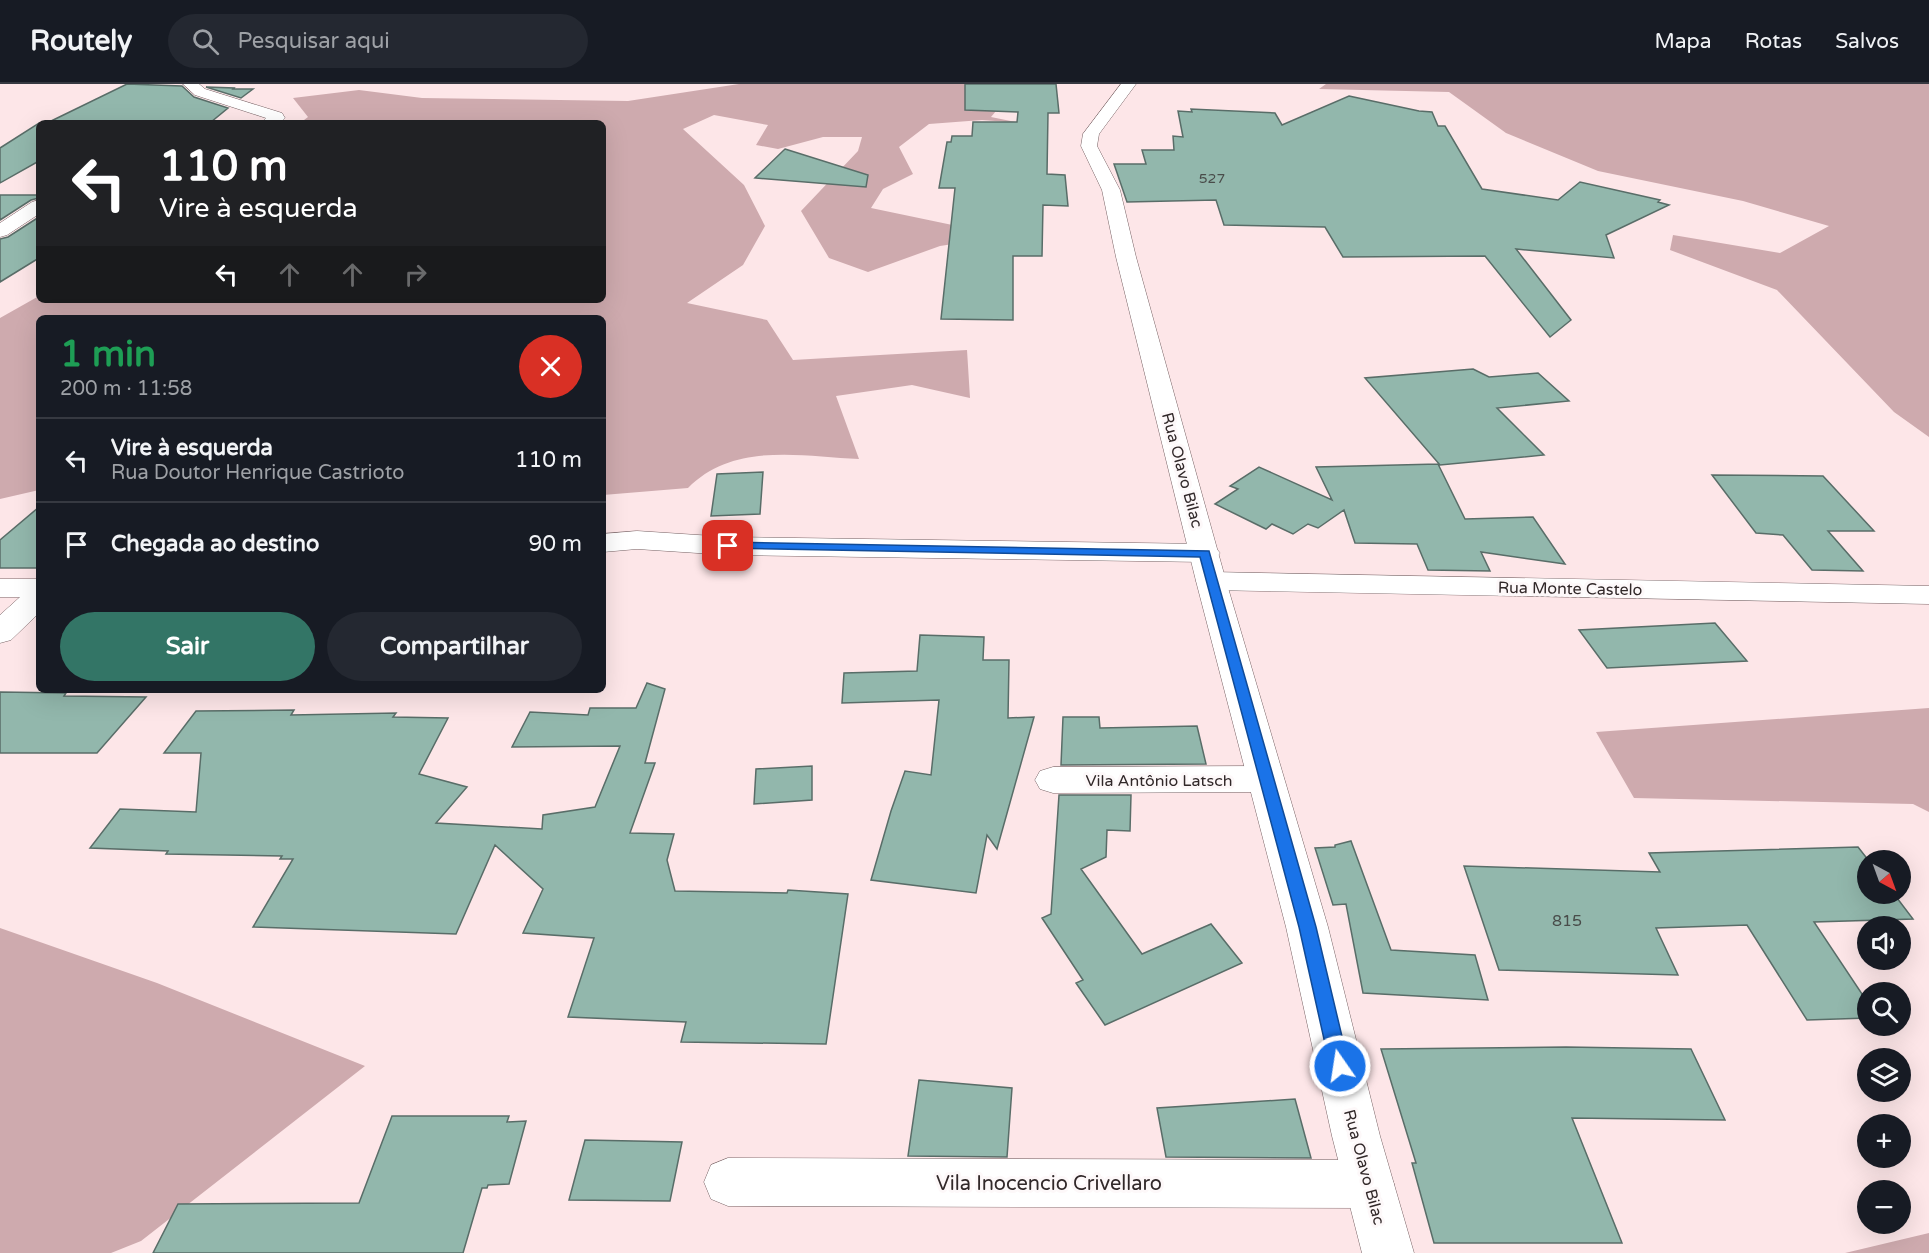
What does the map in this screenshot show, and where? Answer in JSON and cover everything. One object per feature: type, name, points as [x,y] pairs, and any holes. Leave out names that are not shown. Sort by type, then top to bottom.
[{"type":"street","points":[[190,84],[200,93],[276,116],[277,118],[274,120]]},
{"type":"street","name":"Rua Olavo Bilac","points":[[1129,84],[1091,134],[1089,146],[1111,190],[1126,257],[1208,567],[1307,927],[1369,1184],[1388,1253]]},
{"type":"street","points":[[0,231],[36,208]]},
{"type":"street","name":"Rua Monte Castelo","points":[[606,543],[637,540],[1208,567],[1929,595]]},
{"type":"street","points":[[0,588],[36,588]]},
{"type":"street","points":[[0,633],[36,599]]},
{"type":"street","name":"Vila Antônio Latsch","points":[[1053,780],[1266,779]]},
{"type":"street","name":"Vila Inocencio Crivellaro","points":[[728,1182],[1369,1184]]},
{"type":"shaded area","points":[[739,84],[971,84],[1006,99],[991,117],[1020,123],[982,120],[929,124],[899,147],[913,174],[883,189],[871,208],[1005,236],[940,246],[868,272],[829,258],[801,211],[858,151],[862,137],[823,137],[778,149],[756,145],[768,125],[714,115],[683,129],[744,185],[765,226],[743,265],[687,303],[767,320],[793,360],[967,350],[970,398],[912,385],[836,396],[859,459],[791,455],[746,458],[706,473],[688,488],[606,495],[606,315],[36,315],[36,491],[0,499],[0,318],[36,298],[36,303],[606,303],[606,120],[304,120],[308,117],[293,98],[359,90],[422,98],[628,101]]},
{"type":"shaded area","points":[[1326,84],[1929,84],[1929,437],[1894,412],[1777,290],[1670,250],[1673,235],[1780,253],[1829,226],[1743,201],[1598,171],[1506,133],[1449,92],[1319,89]]},
{"type":"shaded area","points":[[1929,708],[1929,812],[1913,804],[1634,798],[1596,732]]},
{"type":"shaded area","points":[[0,928],[157,983],[365,1066],[141,1241],[111,1253],[0,1253]]},
{"type":"shaded area","points":[[1929,1233],[1929,1253],[1845,1253]]},
{"type":"building","points":[[127,84],[182,86],[194,97],[228,108],[213,120],[53,120]]},
{"type":"building","points":[[965,84],[1056,84],[1059,113],[1048,113],[1047,174],[1065,175],[1068,206],[1043,205],[1042,256],[1013,256],[1013,320],[941,319],[955,188],[939,188],[947,142],[951,142],[952,136],[972,136],[973,122],[1017,122],[1018,112],[965,110]]},
{"type":"building","points":[[206,87],[233,89],[253,89],[241,98]]},
{"type":"building","points":[[1349,96],[1432,112],[1438,126],[1445,126],[1482,189],[1558,200],[1580,182],[1660,200],[1658,202],[1669,205],[1606,235],[1614,258],[1516,249],[1571,320],[1550,337],[1485,256],[1343,257],[1325,227],[1224,225],[1216,200],[1127,202],[1114,164],[1146,164],[1142,150],[1174,150],[1173,136],[1183,137],[1178,111],[1192,112],[1191,109],[1275,113],[1282,125]]},
{"type":"building","points":[[36,125],[36,163],[0,183],[0,148]]},
{"type":"building","points":[[785,149],[868,175],[866,187],[755,178]]},
{"type":"building","points":[[0,195],[36,195],[36,199],[0,220]]},
{"type":"building","points":[[36,219],[36,260],[0,282],[0,239],[8,237]]},
{"type":"building","points":[[1473,369],[1489,377],[1538,373],[1569,401],[1497,408],[1544,455],[1440,465],[1365,378]]},
{"type":"building","points":[[1438,464],[1465,519],[1533,517],[1565,564],[1481,552],[1490,571],[1428,570],[1417,544],[1355,543],[1344,510],[1318,528],[1308,524],[1293,534],[1272,524],[1266,529],[1215,504],[1238,489],[1230,486],[1259,467],[1332,500],[1316,467]]},
{"type":"building","points":[[763,472],[760,514],[711,516],[717,474]]},
{"type":"building","points":[[1712,475],[1823,476],[1874,531],[1828,531],[1863,571],[1812,570],[1783,535],[1756,533]]},
{"type":"building","points":[[36,510],[36,568],[0,568],[0,540]]},
{"type":"building","points":[[1715,623],[1747,661],[1607,668],[1579,630]]},
{"type":"building","points":[[920,635],[984,637],[983,660],[1009,660],[1008,718],[1034,717],[997,849],[987,835],[976,893],[871,880],[905,771],[931,775],[939,700],[842,703],[844,673],[917,671]]},
{"type":"building","points":[[647,683],[665,689],[645,763],[655,763],[630,833],[674,834],[667,860],[675,891],[787,893],[788,890],[848,894],[826,1044],[681,1042],[686,1022],[568,1017],[594,938],[523,933],[543,889],[495,845],[456,934],[253,927],[293,859],[280,859],[282,856],[166,854],[168,851],[90,848],[120,809],[196,812],[201,753],[164,753],[196,711],[294,710],[291,715],[396,713],[393,717],[448,718],[419,774],[467,787],[436,823],[542,829],[543,815],[595,807],[620,746],[512,747],[530,712],[588,715],[590,708],[636,708]]},
{"type":"building","points":[[0,692],[66,693],[64,696],[146,697],[97,753],[0,753]]},
{"type":"building","points":[[1063,717],[1099,717],[1100,728],[1197,726],[1206,764],[1061,765]]},
{"type":"building","points":[[812,766],[812,800],[754,804],[756,769]]},
{"type":"building","points":[[1059,795],[1131,795],[1130,831],[1107,830],[1106,857],[1081,869],[1142,954],[1211,924],[1242,963],[1105,1025],[1076,983],[1083,980],[1042,918],[1051,914]]},
{"type":"building","points":[[1351,841],[1391,950],[1475,955],[1488,1000],[1363,993],[1346,904],[1333,905],[1315,848],[1335,847],[1335,845]]},
{"type":"building","points":[[1858,847],[1860,850],[1857,850],[1857,904],[1902,904],[1911,916],[1857,916],[1857,921],[1814,922],[1857,986],[1857,1018],[1807,1020],[1747,925],[1656,928],[1678,975],[1499,970],[1464,866],[1660,872],[1649,853]]},
{"type":"building","points":[[1566,1047],[1691,1049],[1725,1120],[1572,1118],[1622,1243],[1434,1243],[1412,1163],[1416,1163],[1381,1049]]},
{"type":"building","points":[[919,1080],[1012,1088],[1007,1157],[908,1156]]},
{"type":"building","points":[[1295,1099],[1311,1158],[1166,1157],[1157,1108]]},
{"type":"building","points":[[392,1116],[509,1116],[507,1122],[526,1121],[509,1184],[488,1185],[487,1188],[482,1188],[463,1253],[153,1253],[178,1204],[359,1203]]},
{"type":"building","points":[[585,1140],[682,1142],[670,1201],[569,1200]]},
{"type":"route","points":[[728,546],[1205,553],[1307,927],[1340,1066]]}]
